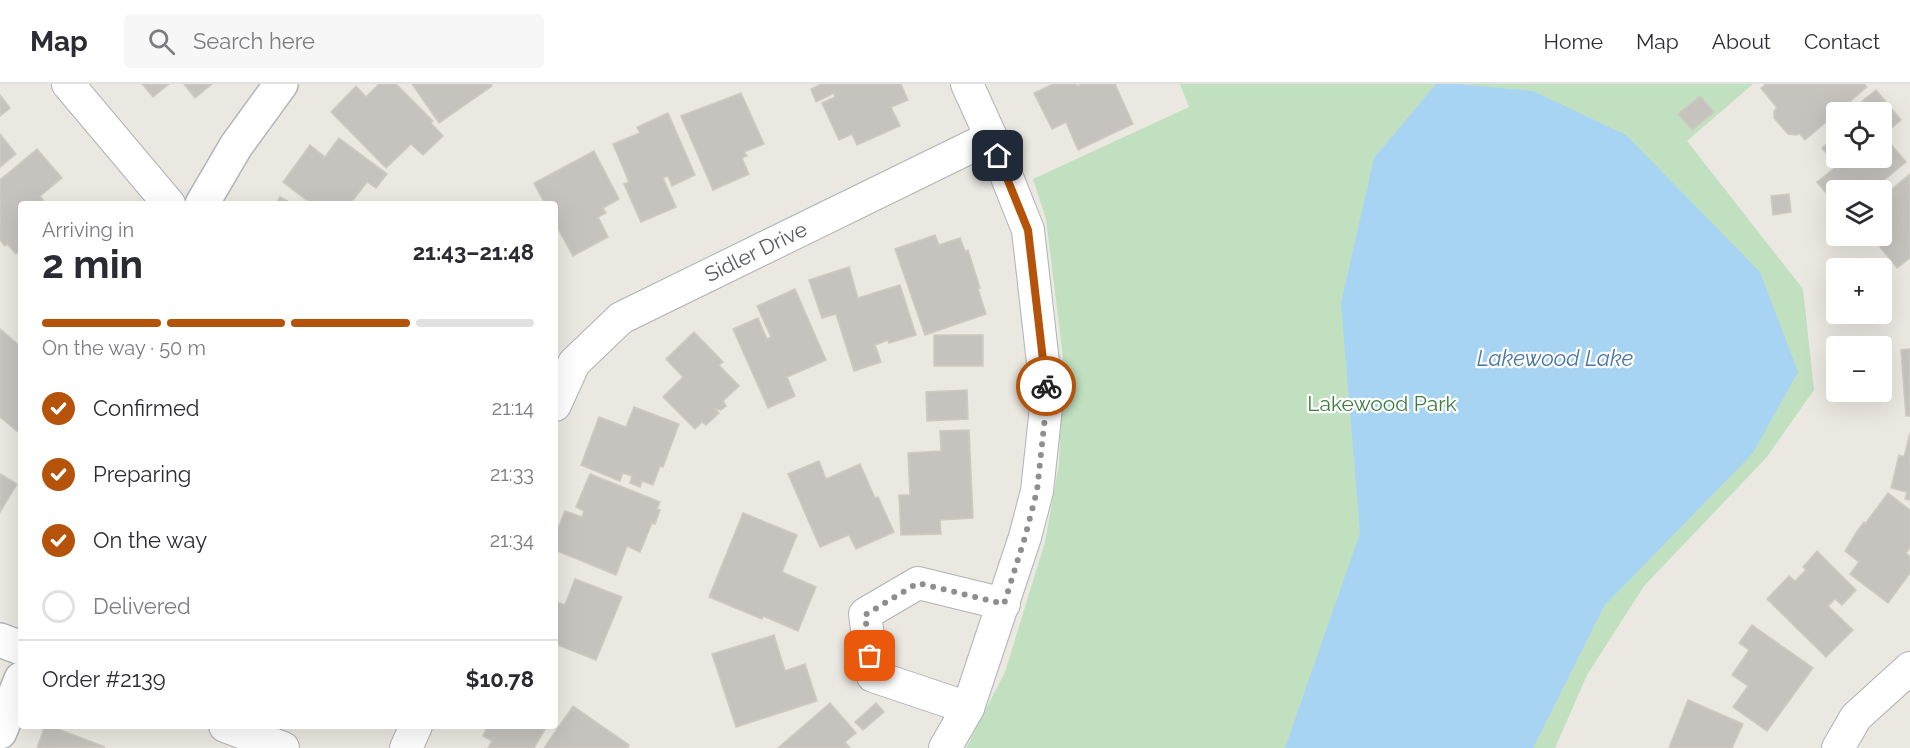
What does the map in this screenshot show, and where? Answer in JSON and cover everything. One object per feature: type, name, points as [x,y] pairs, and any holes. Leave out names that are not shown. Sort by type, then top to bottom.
[{"type":"street","points":[[68,84],[166,201]]},
{"type":"street","points":[[204,201],[236,146],[281,84]]},
{"type":"street","points":[[945,748],[968,708],[1025,537],[1037,491],[1047,398],[1028,230],[967,84]]},
{"type":"street","name":"Sidler Drive","points":[[558,398],[574,363],[621,318],[991,137]]},
{"type":"street","points":[[968,708],[873,676],[865,615],[918,583],[1004,604]]},
{"type":"street","points":[[0,640],[18,647]]},
{"type":"street","points":[[1838,748],[1856,717],[1910,668]]},
{"type":"street","points":[[0,732],[18,687]]},
{"type":"street","points":[[233,729],[283,748]]},
{"type":"street","points":[[406,748],[415,729]]},
{"type":"green space","name":"Lakewood Park","points":[[1180,84],[1753,84],[1687,141],[1803,289],[1814,390],[1766,458],[1644,586],[1587,675],[1555,748],[966,748],[1005,672],[1045,542],[1059,464],[1063,357],[1046,219],[1033,179],[1189,107]]},
{"type":"water","name":"Lakewood Lake","points":[[1436,84],[1533,91],[1626,135],[1760,272],[1798,372],[1753,453],[1604,606],[1533,748],[1285,748],[1360,533],[1341,303],[1374,158]]},
{"type":"building","points":[[142,84],[169,84],[153,97]]},
{"type":"building","points":[[184,84],[212,84],[195,98]]},
{"type":"building","points":[[379,84],[396,84],[433,121],[431,123],[443,136],[423,155],[411,144],[386,168],[331,112],[356,86],[366,97]]},
{"type":"building","points":[[412,84],[491,84],[492,86],[439,123]]},
{"type":"building","points":[[821,84],[901,84],[908,100],[891,107],[900,126],[857,145],[852,134],[839,140],[822,103],[835,97],[834,93],[816,102],[811,89]]},
{"type":"building","points":[[1053,84],[1076,84],[1077,86],[1115,84],[1133,124],[1078,150],[1066,122],[1052,129],[1034,93]]},
{"type":"building","points":[[1766,84],[1864,84],[1867,87],[1849,102],[1826,102],[1826,122],[1805,140],[1799,133],[1797,135],[1788,134],[1774,118],[1774,111],[1777,108],[1761,88]]},
{"type":"building","points":[[1876,90],[1886,102],[1861,102]]},
{"type":"building","points":[[741,93],[764,144],[744,152],[747,156],[742,158],[749,174],[713,190],[681,116]]},
{"type":"building","points":[[0,95],[10,108],[0,116]]},
{"type":"building","points":[[1700,96],[1714,112],[1692,130],[1678,114]]},
{"type":"building","points":[[1892,109],[1901,120],[1892,128]]},
{"type":"building","points":[[668,113],[695,175],[672,186],[668,176],[663,178],[676,207],[641,222],[624,184],[629,182],[613,144],[640,133],[637,127]]},
{"type":"building","points":[[0,134],[16,154],[0,167]]},
{"type":"building","points":[[339,138],[387,174],[376,188],[367,182],[352,201],[308,201],[283,182],[310,145],[325,157]]},
{"type":"building","points":[[1892,146],[1906,162],[1884,180],[1826,180],[1826,193],[1817,182],[1834,168],[1892,168]]},
{"type":"building","points":[[37,149],[62,178],[40,196],[44,201],[18,201],[18,252],[16,254],[0,240],[0,180]]},
{"type":"building","points":[[594,151],[619,199],[603,208],[606,213],[598,217],[608,237],[573,256],[558,228],[558,201],[543,201],[534,183]]},
{"type":"building","points":[[1910,174],[1910,258],[1897,268],[1892,258],[1889,258],[1880,247],[1892,246],[1892,189]]},
{"type":"building","points":[[1789,194],[1791,212],[1773,215],[1771,196]]},
{"type":"building","points":[[935,235],[939,245],[960,238],[965,251],[968,250],[986,314],[925,335],[895,249]]},
{"type":"building","points":[[849,267],[858,298],[900,285],[916,335],[875,345],[881,362],[854,371],[836,314],[822,318],[809,280]]},
{"type":"building","points":[[795,289],[826,360],[787,377],[795,396],[768,408],[733,329],[758,318],[767,339],[771,337],[757,306]]},
{"type":"building","points":[[0,329],[18,344],[18,432],[0,417]]},
{"type":"building","points":[[694,332],[723,362],[719,365],[739,386],[723,401],[726,406],[721,410],[715,409],[719,413],[706,425],[702,422],[695,429],[663,397],[683,377],[666,359]]},
{"type":"building","points":[[934,335],[983,335],[983,366],[934,366]]},
{"type":"building","points":[[1910,349],[1910,416],[1906,416],[1901,350]]},
{"type":"building","points":[[967,390],[968,419],[927,421],[926,392]]},
{"type":"building","points":[[634,407],[679,424],[663,467],[660,466],[653,485],[642,481],[640,487],[630,483],[632,476],[623,473],[620,481],[581,465],[599,417],[626,427]]},
{"type":"building","points":[[969,430],[973,518],[940,520],[941,534],[901,535],[899,495],[910,495],[908,453],[941,451],[940,431]]},
{"type":"building","points":[[1910,433],[1910,500],[1905,499],[1907,492],[1891,488],[1899,455],[1904,457]]},
{"type":"building","points":[[819,461],[826,479],[860,464],[894,532],[856,549],[849,535],[820,547],[788,474]]},
{"type":"building","points":[[0,474],[17,484],[0,512]]},
{"type":"building","points":[[590,474],[660,502],[655,524],[652,523],[640,552],[627,546],[616,575],[558,551],[558,528],[565,511],[582,517],[584,511],[576,507]]},
{"type":"building","points":[[1888,493],[1910,510],[1910,548],[1906,553],[1910,557],[1910,573],[1888,603],[1850,574],[1859,562],[1845,551],[1864,522],[1865,524]]},
{"type":"building","points":[[743,513],[797,535],[782,572],[816,587],[798,631],[709,597]]},
{"type":"building","points":[[1817,551],[1856,590],[1842,605],[1835,599],[1828,606],[1853,630],[1826,657],[1767,599],[1789,576],[1795,581],[1806,570],[1803,567]]},
{"type":"building","points":[[575,579],[622,597],[596,660],[558,645],[558,602],[565,605]]},
{"type":"building","points":[[1752,625],[1813,668],[1767,731],[1733,707],[1748,686],[1732,675],[1749,650],[1739,643]]},
{"type":"building","points":[[774,635],[785,671],[805,664],[817,701],[736,727],[712,654]]},
{"type":"building","points":[[1688,700],[1743,724],[1732,748],[1669,748]]},
{"type":"building","points":[[830,703],[856,733],[845,742],[850,748],[778,748]]},
{"type":"building","points":[[876,703],[884,712],[863,730],[855,722]]},
{"type":"building","points":[[573,706],[629,745],[627,748],[544,748]]},
{"type":"building","points":[[44,729],[58,729],[105,747],[37,748]]},
{"type":"building","points":[[486,729],[545,729],[534,748],[488,748],[492,741],[483,736]]},
{"type":"way so far","points":[[870,656],[865,615],[918,583],[1004,604],[1037,491],[1047,398],[1046,386]]},
{"type":"route","points":[[998,156],[1028,230],[1046,386]]}]
